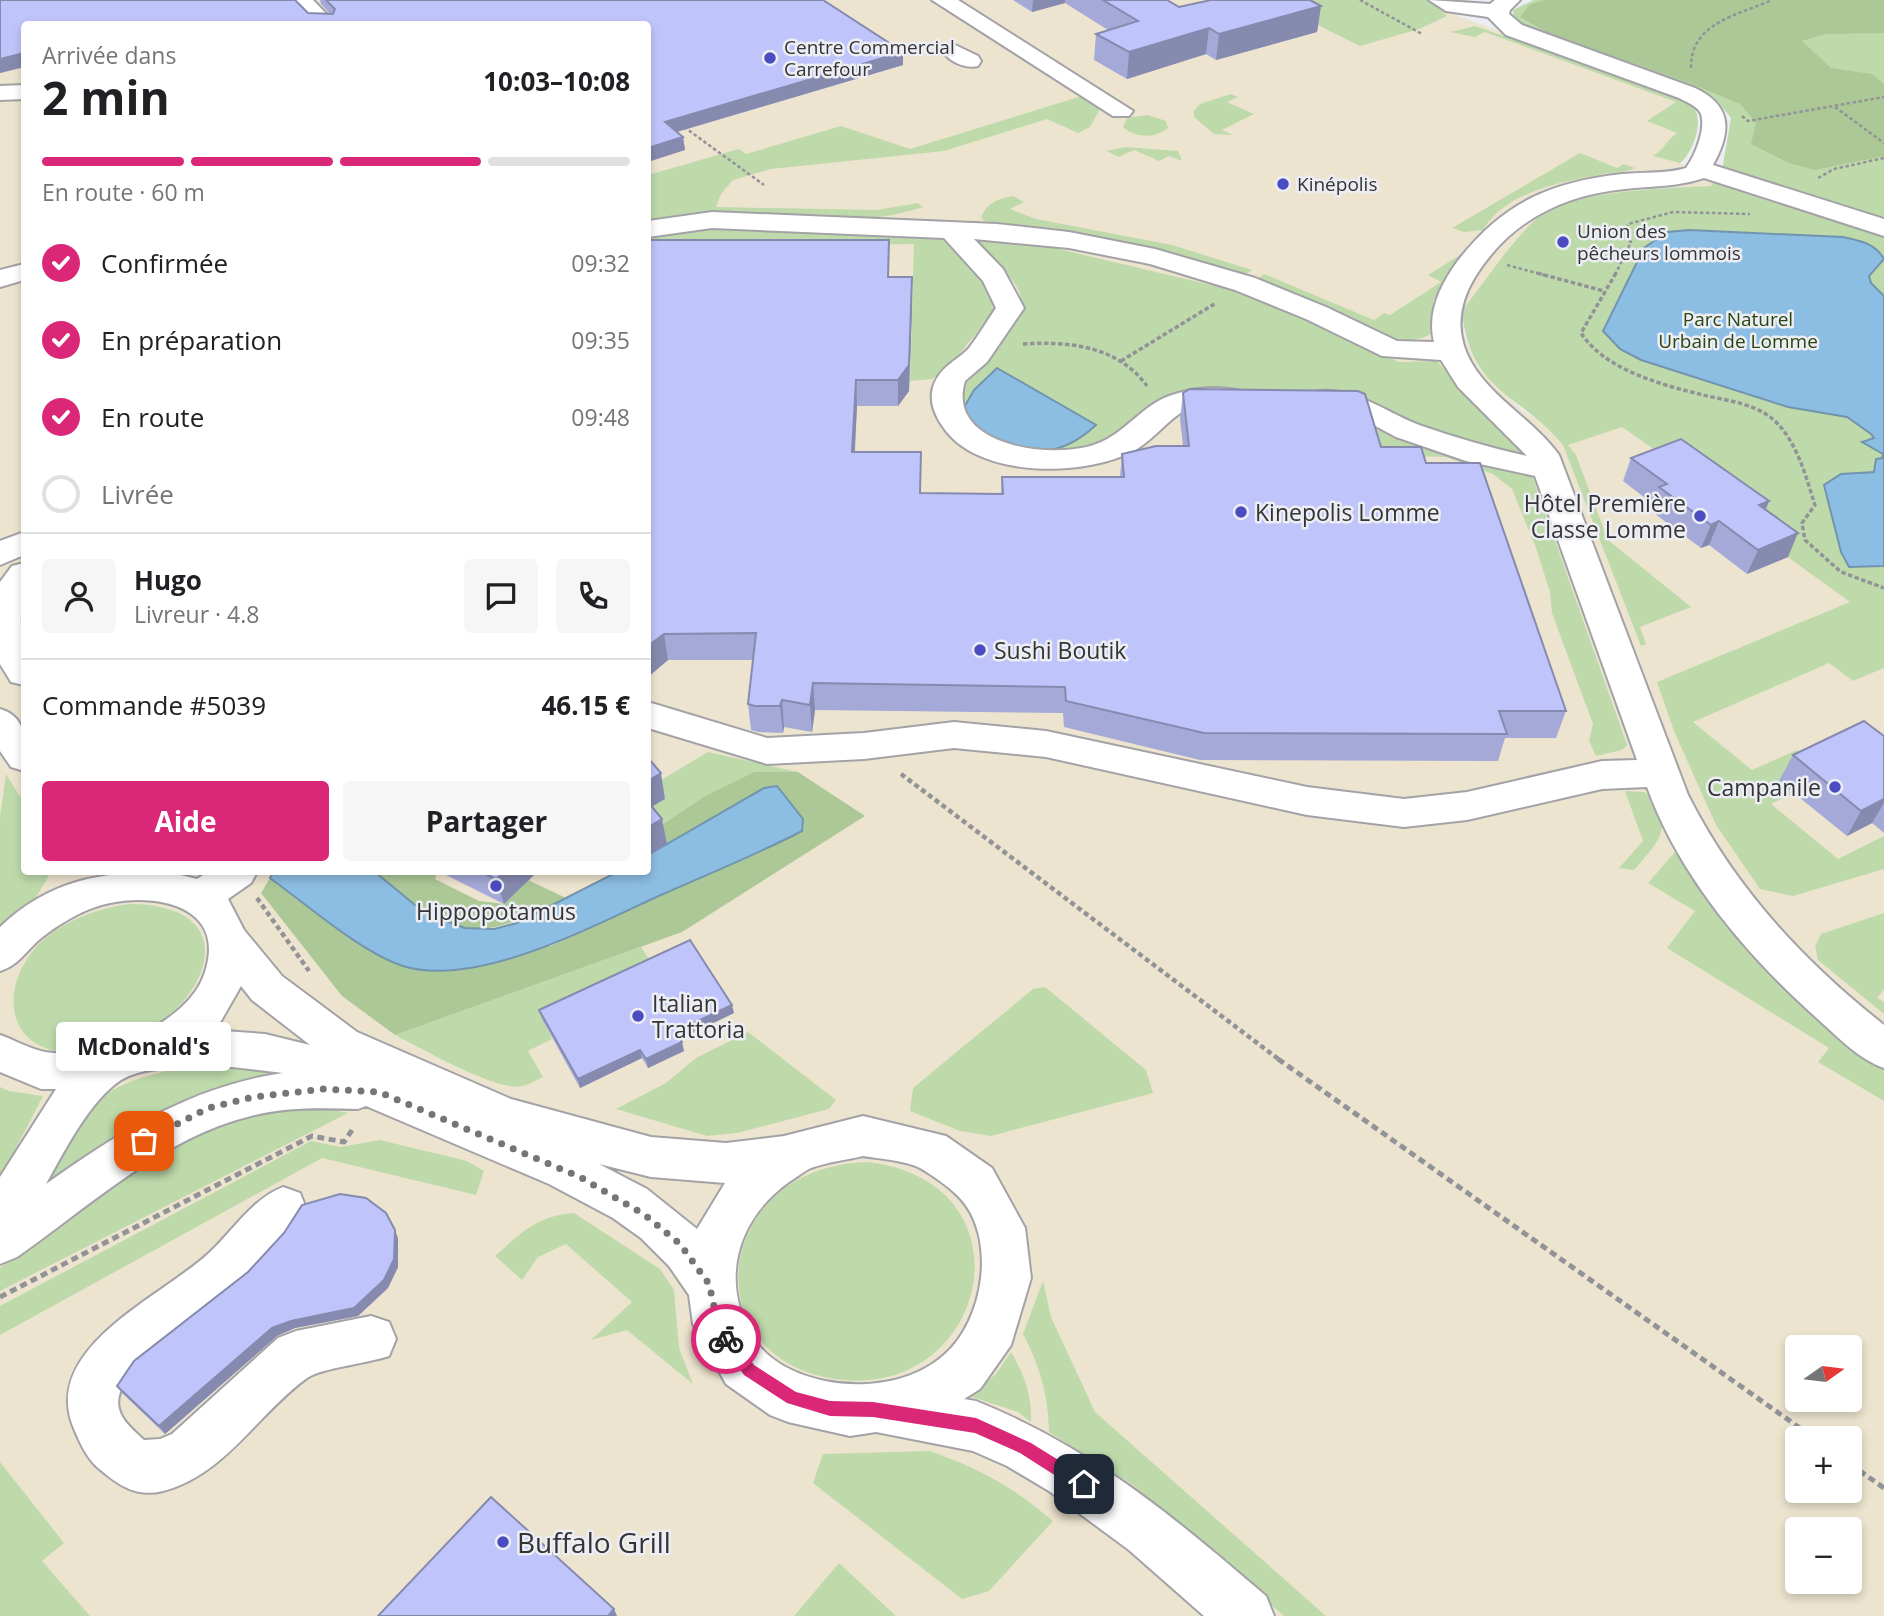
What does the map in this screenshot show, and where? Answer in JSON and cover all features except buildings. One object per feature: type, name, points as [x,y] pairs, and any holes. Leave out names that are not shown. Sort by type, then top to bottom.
[{"type":"street","points":[[301,0],[322,21]]},
{"type":"street","points":[[943,0],[1121,111]]},
{"type":"street","points":[[1440,0],[1454,6],[1503,6],[1500,21],[1523,35],[1687,93],[1704,103],[1713,119],[1706,158],[1700,169]]},
{"type":"street","points":[[1884,228],[1700,169],[1678,177],[1591,185],[1546,198],[1512,217],[1478,254],[1454,290],[1445,310],[1451,351],[1478,390],[1525,431],[1550,470],[1661,773],[1688,834],[1756,932],[1804,984],[1884,1050]]},
{"type":"street","points":[[651,229],[712,220],[833,224],[1021,234],[1096,244],[1155,257],[1245,285],[1316,313],[1381,346],[1406,352],[1451,351]]},
{"type":"street","points":[[952,230],[993,273],[1005,289],[1010,307],[975,358],[957,371],[947,387],[945,403],[951,418],[966,435],[990,448],[1040,460],[1074,459],[1108,451],[1128,441],[1176,404],[1196,397],[1312,398],[1361,406],[1407,431],[1477,454],[1550,470]]},
{"type":"street","points":[[0,279],[21,273]]},
{"type":"street","points":[[0,524],[21,524]]},
{"type":"street","points":[[0,555],[21,544]]},
{"type":"street","points":[[21,577],[10,590],[5,603],[1,630],[3,640],[21,668]]},
{"type":"street","points":[[651,715],[726,741],[767,751],[873,745],[954,735],[1045,744],[1307,801],[1404,813],[1467,806],[1602,775],[1661,773]]},
{"type":"street","points":[[0,722],[21,754]]},
{"type":"street","points":[[0,955],[66,889],[85,895],[125,885],[200,882],[229,940],[267,988],[342,1045],[500,1115],[592,1143],[677,1160],[726,1163],[786,1156]]},
{"type":"street","points":[[0,1054],[19,1065],[44,1072],[74,1074],[105,1069],[150,1052],[188,1026],[208,1005],[226,972],[229,940]]},
{"type":"street","points":[[150,1052],[200,1047],[260,1051],[302,1060],[555,1166],[623,1201],[680,1244],[709,1284]]},
{"type":"street","points":[[0,1217],[58,1119],[86,1084],[105,1069]]},
{"type":"street","points":[[0,1242],[144,1141],[208,1108],[253,1097],[300,1090],[379,1092]]},
{"type":"street","points":[[873,1410],[895,1406],[936,1389],[961,1370],[983,1347],[998,1321],[1007,1293],[1008,1255],[998,1219],[979,1187],[966,1174],[917,1145],[879,1137],[847,1137],[815,1143],[786,1156],[748,1185],[729,1210],[712,1254],[709,1284],[716,1315],[729,1344],[749,1370],[762,1381],[809,1404],[830,1409],[873,1410],[976,1426],[1025,1448],[1068,1473],[1148,1531],[1246,1616]]},
{"type":"street","points":[[282,1208],[225,1270],[126,1343],[93,1389],[94,1416],[110,1444],[135,1465],[162,1465],[190,1452],[296,1356],[371,1339]]},
{"type":"path","points":[[1360,0],[1422,34]]},
{"type":"path","points":[[1692,72],[1688,54],[1690,47],[1716,21],[1752,10],[1772,0]]},
{"type":"path","points":[[1734,110],[1748,121],[1884,97]]},
{"type":"path","points":[[1835,107],[1884,143]]},
{"type":"path","points":[[677,122],[764,185]]},
{"type":"path","points":[[1823,174],[1884,158]]},
{"type":"path","points":[[1792,197],[1768,213],[1674,211],[1656,213],[1628,224],[1625,236],[1631,242],[1629,250],[1581,333],[1585,343],[1604,357],[1640,373],[1702,395],[1733,399],[1757,408],[1783,430],[1805,474],[1815,505],[1802,523],[1805,540],[1841,572],[1884,588]]},
{"type":"path","points":[[1478,254],[1604,291]]},
{"type":"path","points":[[1121,361],[1245,285]]},
{"type":"path","points":[[975,358],[1008,346],[1039,342],[1073,345],[1121,361],[1144,380],[1151,394],[1152,408],[1143,429]]},
{"type":"path","points":[[873,745],[889,766],[935,796],[1301,1077],[1797,1426]]},
{"type":"path","points":[[200,882],[258,899],[311,974]]},
{"type":"path","points":[[0,1297],[312,1136],[344,1142],[379,1092]]},
{"type":"path","points":[[1862,1472],[1884,1488]]},
{"type":"shaded area","points":[[0,0],[1471,0],[1450,13],[1675,96],[1691,105],[1697,113],[1696,132],[1687,157],[1680,163],[1718,176],[1711,187],[1646,188],[1571,202],[1462,310],[1465,338],[1478,367],[1522,410],[1547,426],[1623,427],[1884,617],[1884,1616],[0,1616]]},
{"type":"green space","points":[[1267,0],[1430,0],[1447,16],[1419,29],[1360,46]]},
{"type":"green space","name":"Parc Naturel Urbain de Lomme","points":[[1534,0],[1884,0],[1884,668],[1853,681],[1829,663],[1693,722],[1752,770],[1797,750],[1805,758],[1780,780],[1794,793],[1771,804],[1838,859],[1884,836],[1884,869],[1793,896],[1760,889],[1716,825],[1674,731],[1657,682],[1850,602],[1749,529],[1665,457],[1622,427],[1568,445],[1576,455],[1608,540],[1691,607],[1640,627],[1646,644],[1641,646],[1563,445],[1546,427],[1499,389],[1475,359],[1467,338],[1462,311],[1507,251],[1537,218],[1572,201],[1595,196],[1711,186],[1722,170],[1731,118],[1718,102],[1693,88],[1538,32],[1514,19],[1513,10]]},
{"type":"green space","points":[[1544,0],[1884,0],[1884,33],[1825,34],[1802,41],[1831,68],[1872,74],[1884,84],[1884,156],[1815,170],[1789,163],[1751,144],[1756,123],[1740,104],[1546,32],[1520,17],[1529,5]]},
{"type":"green space","points":[[1475,26],[1675,96],[1685,102],[1694,109],[1698,121],[1688,154],[1680,163],[1653,156],[1677,133],[1647,121],[1676,102],[1485,32],[1475,37],[1450,32]]},
{"type":"green space","points":[[1231,94],[1238,97],[1227,102],[1254,114],[1222,130],[1233,135],[1214,134],[1194,117],[1194,111],[1200,104]]},
{"type":"green space","points":[[1082,96],[1100,109],[1090,127],[1078,133],[1047,119],[944,151],[771,169],[733,180],[721,194],[716,207],[876,210],[918,203],[923,207],[856,219],[717,216],[651,223],[651,174],[739,149],[746,154],[841,126],[910,149]]},
{"type":"green space","points":[[1148,115],[1166,121],[1168,128],[1163,132],[1145,136],[1123,127],[1127,118]]},
{"type":"green space","points":[[1126,147],[1178,151],[1182,161],[1169,156],[1159,161],[1134,150],[1119,157],[1106,151]]},
{"type":"green space","points":[[1580,153],[1617,168],[1624,164],[1635,168],[1536,190],[1506,206],[1483,230],[1464,232],[1452,228]]},
{"type":"green space","points":[[1013,196],[1024,202],[1010,209],[1036,219],[1172,245],[1252,270],[1242,277],[1071,234],[984,221],[981,217],[990,205]]},
{"type":"green space","points":[[705,227],[939,233],[985,278],[994,300],[994,311],[945,372],[932,379],[910,381],[914,244],[651,248],[651,236]]},
{"type":"green space","points":[[971,238],[1029,242],[1224,288],[1281,308],[1399,362],[1437,361],[1472,402],[1492,412],[1515,434],[1536,469],[1361,406],[1196,397],[1085,457],[990,448],[947,388],[997,345],[1009,331],[1021,304],[1019,291],[1009,276]]},
{"type":"green space","points":[[1463,253],[1433,301],[1433,333],[1399,342],[1255,281],[1264,274],[1374,320],[1384,313],[1390,315],[1441,282],[1428,275]]},
{"type":"green space","points":[[1383,426],[1532,475],[1627,745],[1622,750],[1596,756],[1589,741],[1593,724],[1552,613],[1550,592],[1536,548],[1512,489],[1493,474],[1446,457],[1369,455],[1361,427]]},
{"type":"green space","points":[[708,752],[798,772],[754,772],[705,796],[654,830],[651,802],[661,780]]},
{"type":"green space","points":[[754,772],[798,772],[865,816],[682,932],[395,1035],[342,996],[261,893],[270,878],[372,951],[551,946],[802,831],[764,788],[667,844],[654,830],[705,796]]},
{"type":"green space","points":[[6,774],[21,798],[21,875],[49,875],[35,899],[0,928],[0,817]]},
{"type":"green space","points":[[1625,791],[1645,792],[1655,804],[1662,824],[1657,841],[1634,870],[1619,868],[1643,841]]},
{"type":"green space","points":[[1675,852],[1683,856],[1866,1056],[1884,1069],[1884,1101],[1818,1062],[1829,1048],[1667,948],[1695,911],[1648,883]]},
{"type":"green space","points":[[378,875],[436,875],[435,879],[479,901],[504,904],[528,880],[566,898],[514,922],[481,928],[463,928],[445,923],[406,900]]},
{"type":"green space","points":[[130,904],[174,911],[198,928],[205,953],[197,981],[177,1008],[148,1032],[111,1048],[70,1053],[47,1049],[30,1039],[19,1026],[14,1010],[14,992],[19,974],[29,956],[43,940],[73,920],[106,908]]},
{"type":"green space","points":[[1884,913],[1884,989],[1877,998],[1884,1002],[1884,1014],[1818,960],[1815,946],[1821,934]]},
{"type":"green space","points":[[641,947],[653,965],[542,1018],[552,1039],[528,1051],[543,1077],[527,1085],[510,1086],[478,1076],[395,1035]]},
{"type":"green space","points":[[1045,987],[1146,1070],[1153,1093],[991,1136],[960,1131],[910,1111],[913,1088],[1033,989]]},
{"type":"green space","points":[[748,1032],[836,1100],[829,1109],[737,1133],[707,1136],[616,1109],[666,1083],[696,1058]]},
{"type":"green space","points":[[215,1062],[249,1062],[284,1076],[29,1212],[71,1133],[98,1100],[129,1082],[146,1076]]},
{"type":"green space","points":[[0,1087],[43,1096],[0,1179]]},
{"type":"green space","points":[[312,1106],[348,1113],[0,1291],[0,1268],[72,1211],[169,1146],[217,1122],[264,1109]]},
{"type":"green space","points":[[380,1140],[467,1161],[484,1171],[476,1195],[322,1158],[0,1335],[0,1306],[311,1141],[340,1147]]},
{"type":"green space","points":[[868,1162],[921,1178],[955,1206],[972,1243],[973,1284],[960,1322],[932,1355],[893,1375],[843,1380],[794,1366],[760,1340],[742,1305],[739,1267],[750,1229],[776,1196],[815,1172]]},
{"type":"green space","points":[[574,1213],[660,1269],[674,1290],[679,1348],[693,1384],[627,1330],[591,1340],[632,1302],[566,1244],[538,1257],[522,1280],[495,1256],[540,1222]]},
{"type":"green space","points":[[1043,1281],[1051,1317],[1095,1412],[1326,1616],[1284,1616],[1133,1485],[1049,1432],[1042,1381],[1023,1334]]},
{"type":"green space","points":[[1011,1352],[1027,1386],[1031,1422],[1018,1412],[969,1396],[996,1374]]},
{"type":"green space","points":[[930,1451],[995,1480],[1053,1521],[989,1591],[962,1599],[813,1483],[823,1454]]},
{"type":"green space","points":[[0,1462],[64,1543],[42,1561],[90,1616],[0,1616]]},
{"type":"green space","points":[[839,1563],[896,1616],[794,1616]]},
{"type":"water","points":[[1689,230],[1843,237],[1872,246],[1884,259],[1869,276],[1871,283],[1884,296],[1884,566],[1849,567],[1841,552],[1824,485],[1841,474],[1874,472],[1876,459],[1882,458],[1883,454],[1862,442],[1874,438],[1871,434],[1847,417],[1788,407],[1641,360],[1620,349],[1603,331],[1644,248],[1667,232]]},
{"type":"water","points":[[997,368],[1096,425],[1063,447],[1033,450],[1002,441],[968,424],[963,409],[974,390]]},
{"type":"water","points":[[777,786],[803,819],[802,831],[569,937],[499,962],[465,969],[433,971],[403,966],[387,960],[352,939],[270,878],[272,875],[379,875],[426,914],[465,928],[494,929],[517,923],[611,875],[651,875],[651,853],[764,788]]},
{"type":"way so far","points":[[144,1141],[184,1118],[228,1102],[300,1090],[379,1092],[580,1177],[645,1215],[680,1244],[709,1284],[711,1300],[726,1339]]},
{"type":"place","name":"Centre Commercial Carrefour","points":[[770,58]]},
{"type":"place","name":"Kinépolis","points":[[1283,184]]},
{"type":"place","name":"Union des pêcheurs lommois","points":[[1563,242]]},
{"type":"place","name":"Kinepolis Lomme","points":[[1241,512]]},
{"type":"place","name":"Hôtel Première Classe Lomme","points":[[1700,516]]},
{"type":"place","name":"Sushi Boutik","points":[[980,650]]},
{"type":"place","name":"Campanile","points":[[1835,787]]},
{"type":"place","name":"Hippopotamus","points":[[496,886]]},
{"type":"place","name":"Italian Trattoria","points":[[638,1016]]},
{"type":"place","name":"McDonald's","points":[[144,1141]]},
{"type":"place","name":"Buffalo Grill","points":[[503,1542]]},
{"type":"route","points":[[726,1339],[749,1370],[762,1381],[792,1398],[830,1409],[873,1410],[976,1426],[1025,1448],[1084,1484]]}]
